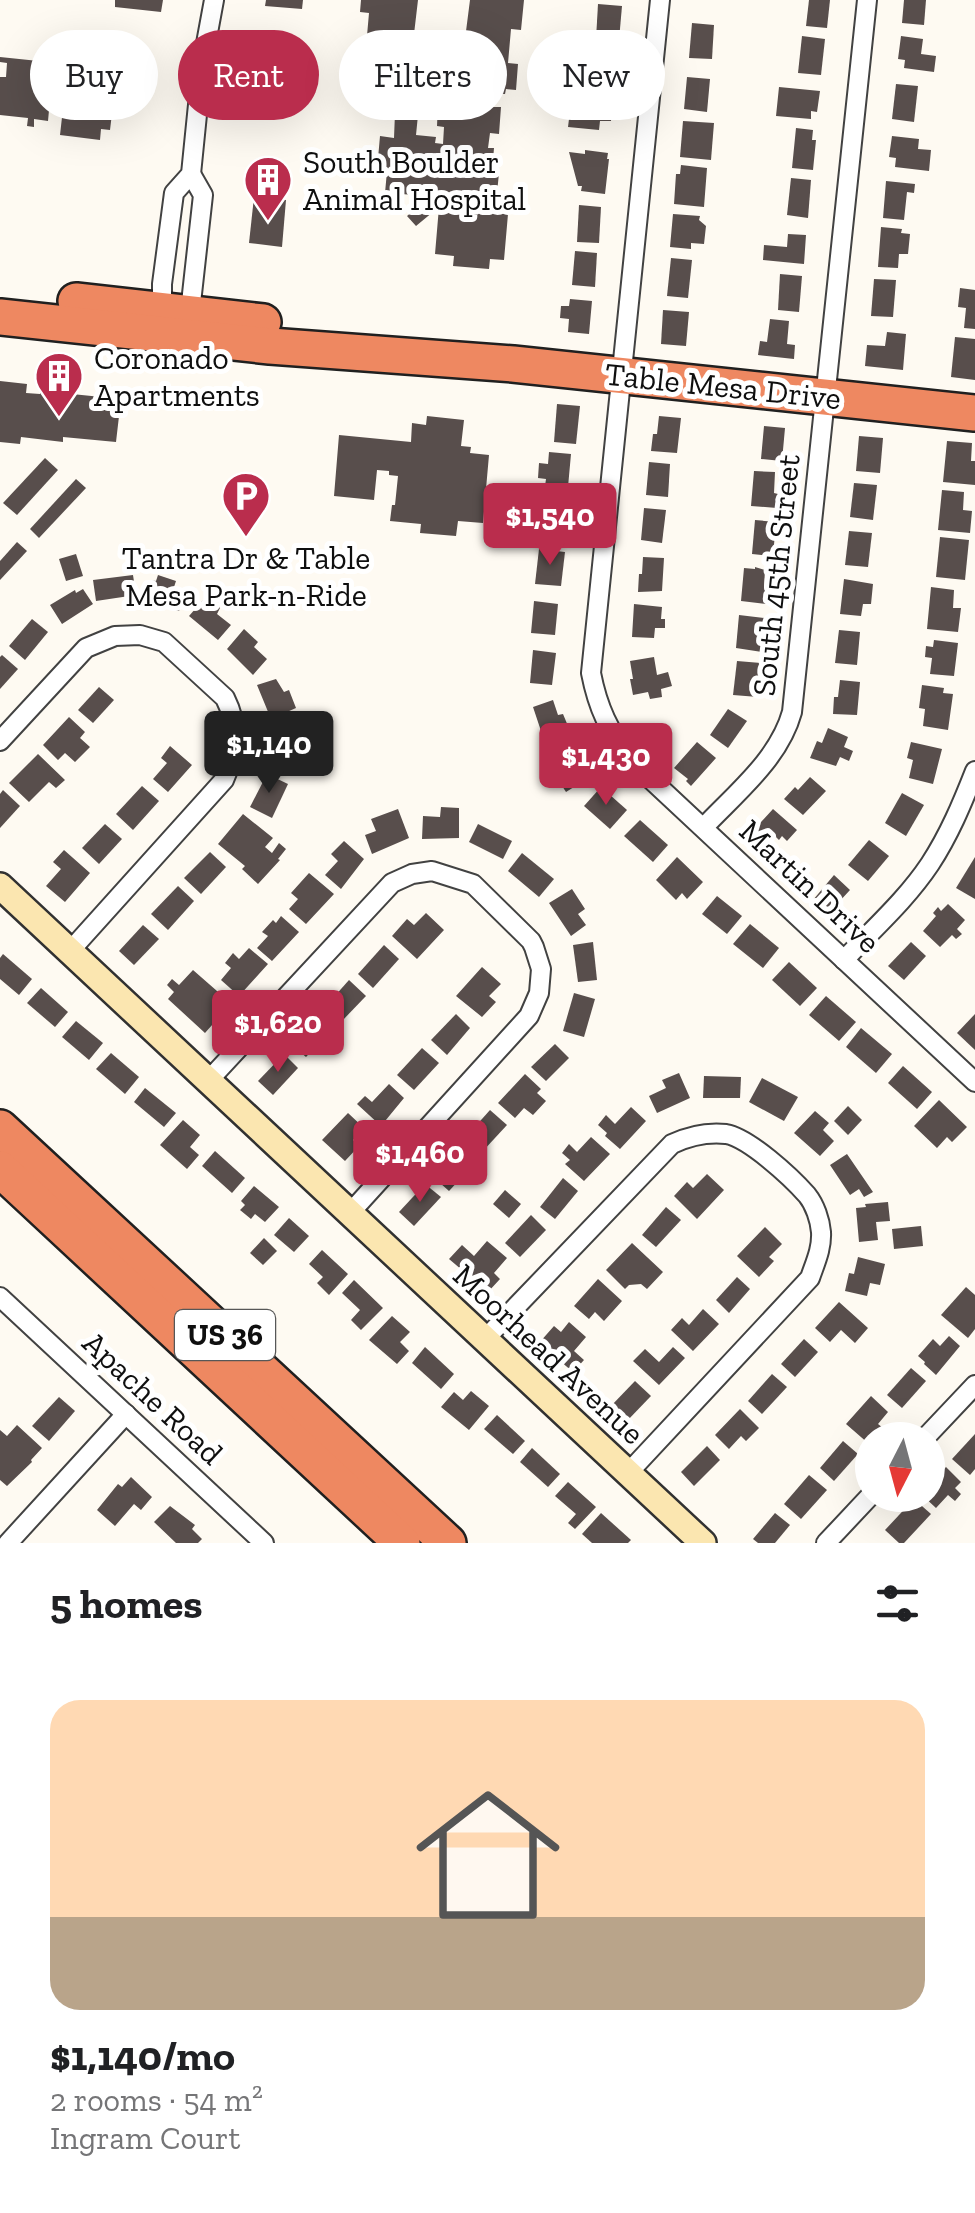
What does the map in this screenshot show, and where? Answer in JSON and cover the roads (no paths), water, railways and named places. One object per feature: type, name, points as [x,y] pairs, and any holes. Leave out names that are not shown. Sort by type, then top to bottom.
[{"type":"highway","name":"Table Mesa Drive","points":[[0,294],[173,318]]},
{"type":"highway","name":"Table Mesa Drive","points":[[0,317],[173,318],[290,326],[470,360],[975,413]]},
{"type":"highway","name":"US 36","points":[[0,1128],[448,1543]]},
{"type":"highway","name":"US 36","points":[[0,1169],[402,1543]]},
{"type":"street","points":[[173,318],[203,195],[191,174],[202,66],[214,0]]},
{"type":"street","name":"Martin Drive","points":[[660,0],[591,673],[596,699],[610,731],[630,760],[975,1082]]},
{"type":"street","name":"South 45th Street","points":[[704,827],[774,752],[792,712],[867,0]]},
{"type":"street","points":[[173,318],[174,193],[191,174]]},
{"type":"street","points":[[0,741],[86,648],[115,636],[140,635],[164,642],[225,698],[230,709],[236,733],[234,758],[224,780],[70,951]]},
{"type":"street","points":[[844,960],[928,866],[956,820],[975,771]]},
{"type":"street","points":[[208,1082],[392,883],[432,871],[473,884],[531,941],[541,970],[539,993],[529,1016],[350,1213]]},
{"type":"street","name":"Moorhead Avenue","points":[[0,886],[703,1543]]},
{"type":"street","points":[[485,1340],[672,1144],[706,1133],[729,1134],[751,1143],[807,1196],[815,1209],[821,1230],[820,1250],[810,1278],[629,1472]]},
{"type":"street","name":"Apache Road","points":[[0,1297],[264,1543]]},
{"type":"street","points":[[940,1422],[975,1385]]},
{"type":"street","points":[[8,1543],[126,1414]]},
{"type":"street","points":[[826,1543],[855,1512]]},
{"type":"place","name":"South Boulder Animal Hospital","points":[[268,222]]},
{"type":"place","name":"Coronado Apartments","points":[[59,418]]},
{"type":"place","name":"Tantra Dr & Table Mesa Park-n-Ride","points":[[246,538]]}]
